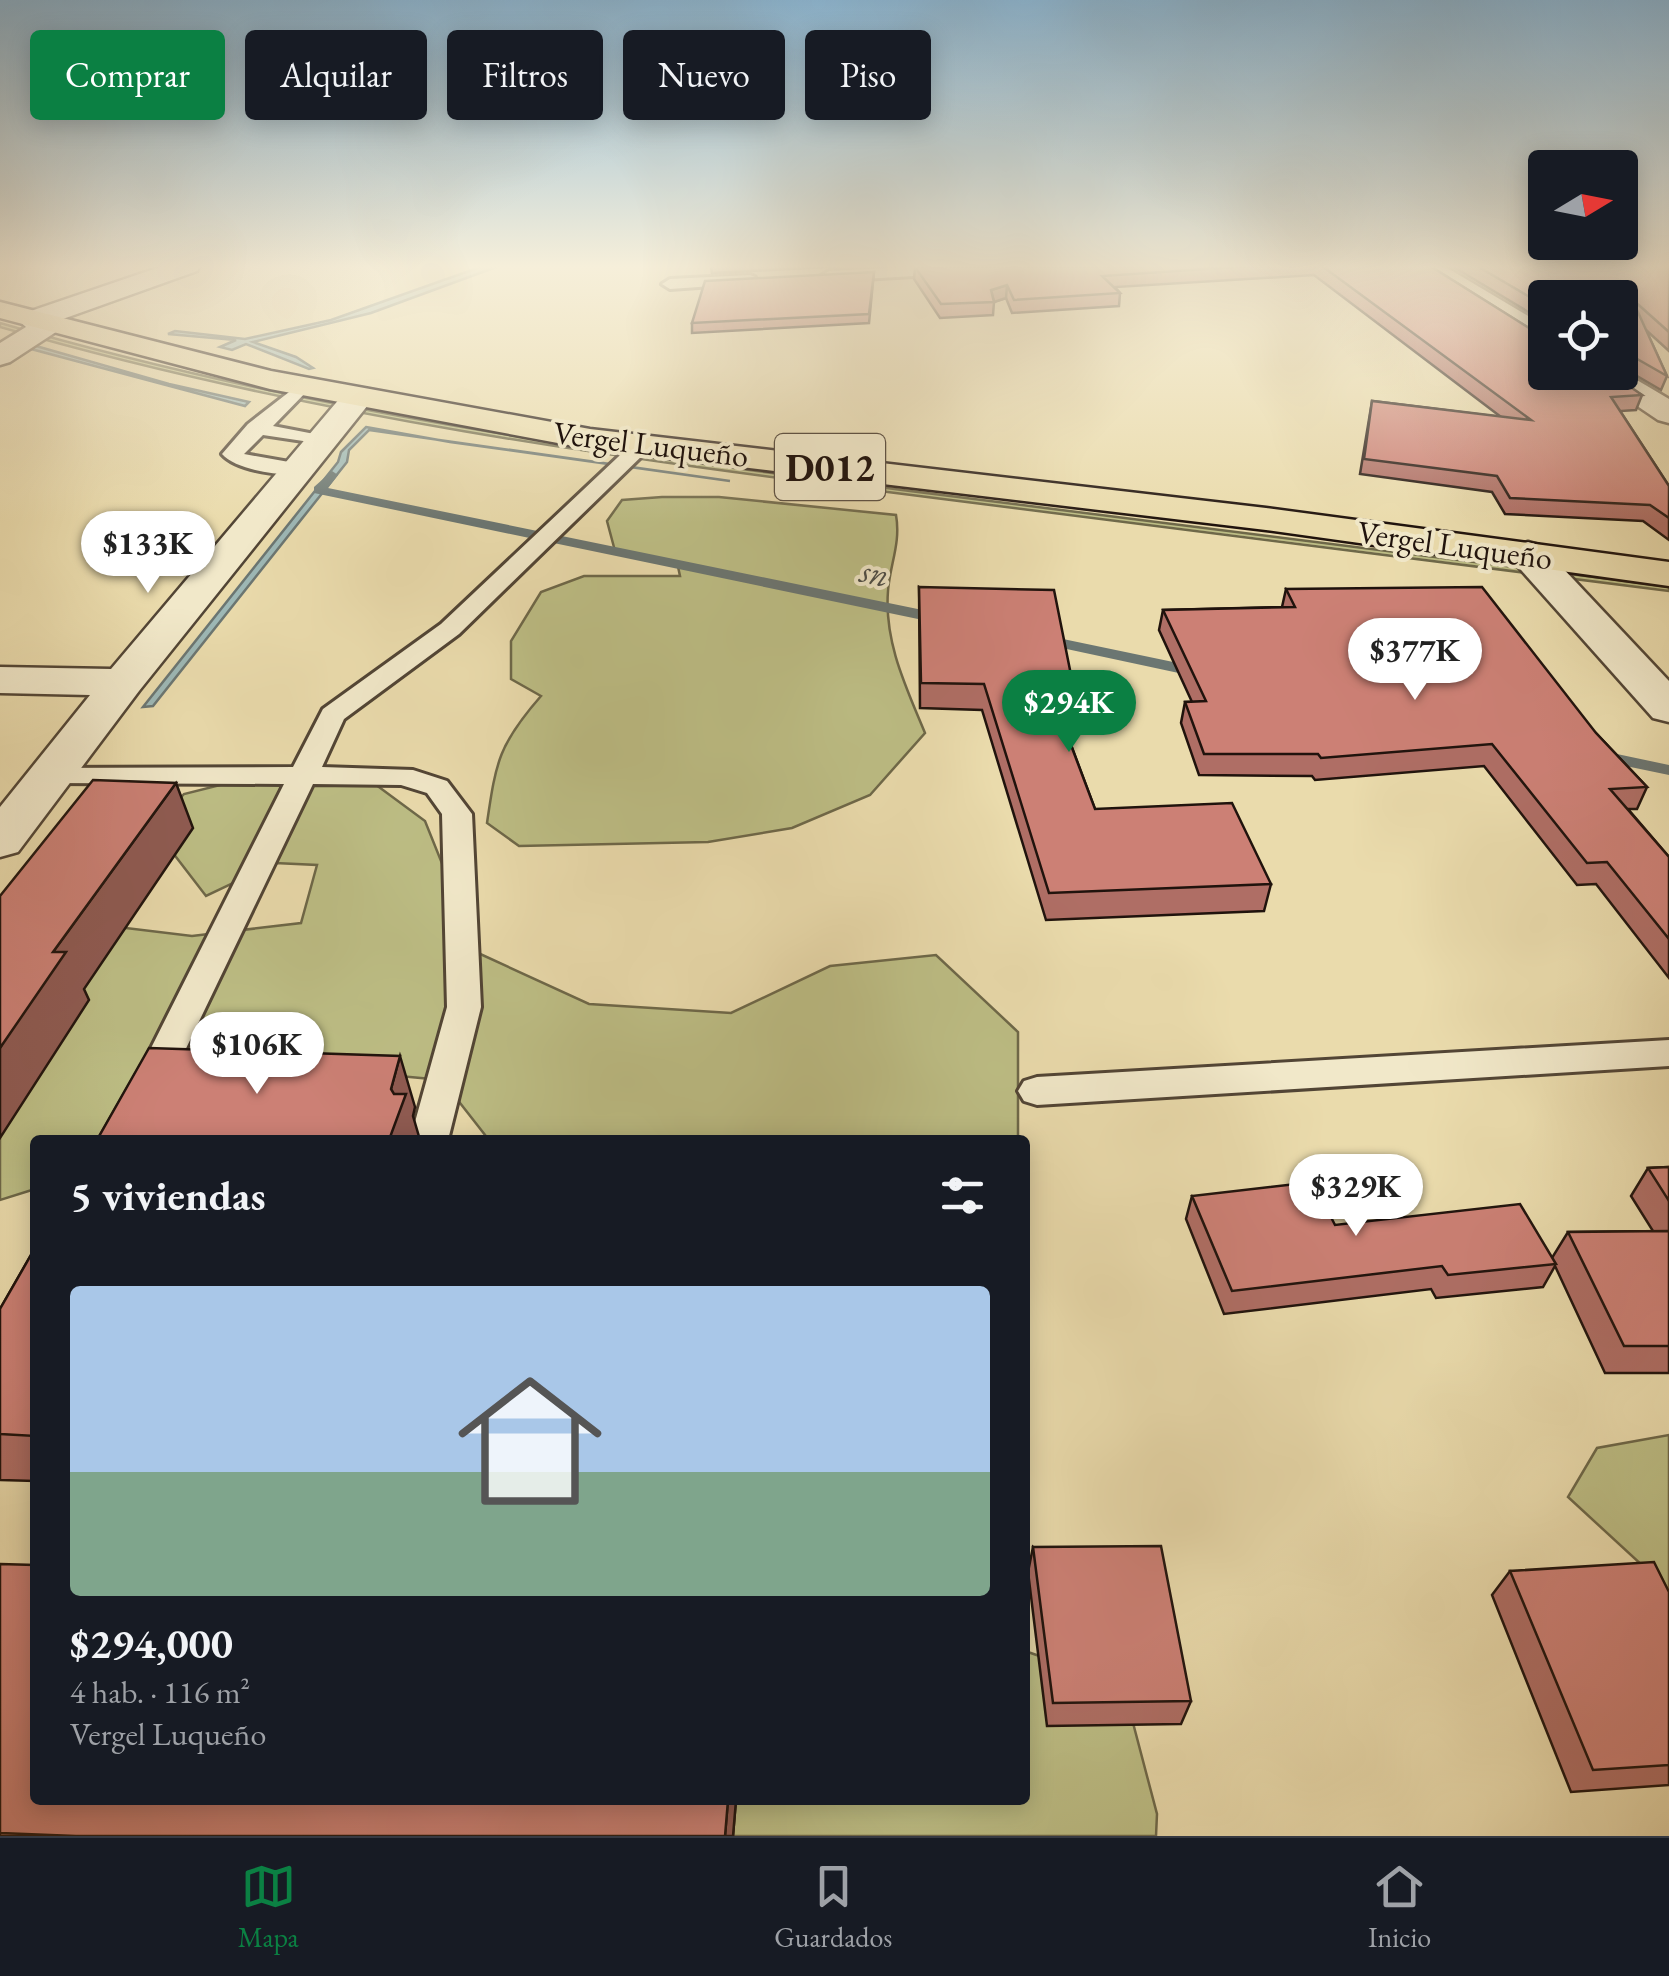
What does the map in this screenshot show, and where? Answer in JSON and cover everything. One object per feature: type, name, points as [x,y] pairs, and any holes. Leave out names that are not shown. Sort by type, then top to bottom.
[{"type":"main road","name":"Vergel Luqueño","points":[[163,352],[357,398],[642,445],[1669,574]]},
{"type":"street","points":[[1632,390],[1669,412]]},
{"type":"street","points":[[0,841],[123,682],[357,398]]},
{"type":"street","points":[[1528,554],[1669,708]]},
{"type":"street","points":[[0,680],[123,682]]},
{"type":"lane","points":[[302,386],[232,454],[311,455]]},
{"type":"lane","points":[[255,428],[311,455]]},
{"type":"lane","points":[[121,1135],[333,715],[450,629],[642,445]]},
{"type":"lane","points":[[51,774],[403,776],[437,787],[457,814],[464,1007],[430,1135]]},
{"type":"lane","points":[[1038,1091],[1669,1053]]},
{"type":"green space","points":[[89,352],[105,352],[338,405],[565,444],[1610,579],[1669,587],[1669,591],[581,450],[348,410]]},
{"type":"green space","points":[[719,497],[896,515],[896,544],[888,591],[889,628],[898,664],[925,733],[870,795],[792,828],[708,842],[519,846],[487,823],[502,754],[516,727],[541,696],[511,679],[511,641],[541,592],[584,576],[680,576],[677,562],[615,551],[607,521],[622,500]]},
{"type":"green space","points":[[364,776],[425,821],[478,953],[589,1004],[731,1013],[830,966],[936,955],[1018,1032],[1018,1135],[485,1135],[442,1080],[356,1072],[202,1135],[30,1135],[30,1191],[0,1200],[0,993],[93,924],[192,936],[301,923],[317,865],[275,863],[206,896],[153,827],[184,794],[236,781]]},
{"type":"green space","points":[[1669,1435],[1669,1590],[1568,1497],[1597,1448]]},
{"type":"green space","points":[[1030,1653],[1123,1685],[1157,1814],[1156,1836],[0,1836],[0,1807],[1030,1805]]},
{"type":"water","points":[[41,352],[56,352],[249,402],[245,406]]},
{"type":"water","points":[[265,352],[296,357],[313,368]]},
{"type":"water","points":[[366,427],[435,439],[369,430],[349,450],[347,462],[153,706],[143,707],[338,462],[341,452]]},
{"type":"water","points":[[435,439],[730,481],[450,442]]},
{"type":"building","points":[[1438,352],[1528,352],[1528,390],[1635,390],[1642,395],[1611,397],[1669,486],[1669,518],[1650,505],[1510,498],[1497,476],[1364,459],[1372,401],[1531,420]]},
{"type":"building","points":[[1638,352],[1656,352],[1667,376],[1638,359]]},
{"type":"building","points":[[919,587],[1054,590],[1073,685],[1048,684],[1095,809],[1232,803],[1271,884],[1049,893],[984,684],[921,683]]},
{"type":"building","points":[[1482,587],[1596,733],[1647,787],[1610,789],[1669,857],[1669,939],[1607,862],[1587,863],[1492,744],[1321,758],[1318,754],[1204,754],[1185,702],[1206,701],[1163,610],[1295,607],[1286,589]]},
{"type":"building","points":[[93,780],[176,783],[53,952],[66,952],[0,1048],[0,896]]},
{"type":"building","points":[[149,1048],[400,1056],[391,1089],[394,1094],[406,1094],[391,1135],[100,1135]]},
{"type":"building","points":[[1669,1167],[1669,1201],[1648,1168]]},
{"type":"building","points":[[1313,1182],[1335,1225],[1520,1204],[1556,1264],[1448,1275],[1442,1266],[1232,1291],[1192,1196]]},
{"type":"building","points":[[1669,1231],[1669,1346],[1624,1346],[1568,1232]]},
{"type":"building","points":[[30,1257],[30,1436],[0,1434],[0,1309]]},
{"type":"building","points":[[1161,1546],[1191,1701],[1053,1703],[1033,1547]]},
{"type":"building","points":[[1654,1562],[1669,1592],[1669,1765],[1593,1770],[1510,1571]]},
{"type":"building","points":[[0,1564],[30,1565],[30,1805],[728,1805],[725,1836],[0,1833]]},
{"type":"waterway","name":"sn","points":[[332,475],[319,490],[942,619]]},
{"type":"waterway","name":"sn","points":[[1039,639],[1202,673]]},
{"type":"waterway","name":"sn","points":[[1598,755],[1669,770]]}]
